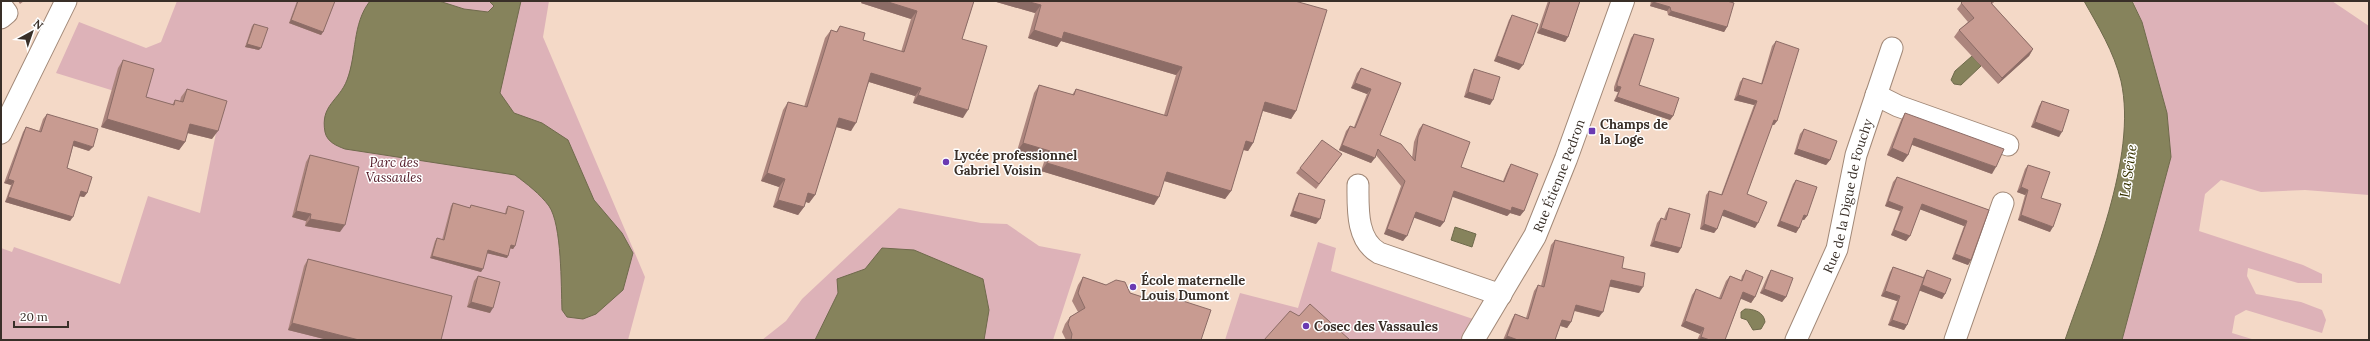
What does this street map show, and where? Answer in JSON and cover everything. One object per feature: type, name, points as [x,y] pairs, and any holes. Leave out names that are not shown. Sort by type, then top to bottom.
[{"type":"street","points":[[1,134],[66,1]]},
{"type":"street","name":"Rue Étienne Pedron","points":[[1473,340],[1535,236],[1566,159],[1623,1]]},
{"type":"street","points":[[1,5],[7,13],[1,18]]},
{"type":"street","name":"Rue de la Digue de Fouchy","points":[[1796,340],[1837,249],[1856,155],[1892,48]]},
{"type":"street","points":[[1876,95],[1898,106],[2008,145]]},
{"type":"street","points":[[1358,185],[1358,214],[1362,230],[1370,248],[1379,253],[1500,295]]},
{"type":"street","points":[[1955,340],[2003,203]]},
{"type":"green space","name":"Parc des Vassaules","points":[[177,1],[549,1],[543,37],[645,277],[628,340],[1,340],[1,248],[12,252],[14,247],[120,284],[148,196],[200,213],[218,123],[56,73],[79,22],[146,48],[161,42]]},
{"type":"green space","points":[[2133,1],[2332,1],[2369,26],[2369,195],[2305,190],[2261,192],[2221,180],[2205,194],[2199,231],[2303,265],[2322,274],[2322,283],[2298,283],[2248,268],[2247,276],[2256,294],[2301,302],[2322,310],[2326,320],[2322,333],[2246,310],[2235,316],[2232,333],[2255,340],[2122,340],[2171,157],[2167,113],[2142,22]]},
{"type":"green space","points":[[899,208],[981,223],[1007,224],[1039,246],[1081,254],[1053,340],[762,340],[786,321],[802,299]]},
{"type":"green space","points":[[1318,242],[1336,248],[1331,271],[1476,320],[1464,340],[1225,340],[1240,293],[1298,308]]},
{"type":"water","points":[[370,1],[439,1],[464,9],[488,12],[494,6],[489,1],[521,1],[500,93],[514,113],[542,123],[568,140],[594,200],[622,233],[633,253],[623,290],[596,314],[583,319],[567,317],[562,310],[559,241],[553,215],[549,206],[542,197],[515,175],[345,149],[330,141],[325,132],[325,115],[347,80],[357,29],[364,10]]},
{"type":"water","name":"La Seine","points":[[2084,1],[2132,1],[2142,22],[2167,113],[2171,157],[2122,340],[2065,340],[2109,212],[2123,143],[2124,111],[2121,81],[2118,70],[2110,50]]},
{"type":"water","points":[[1972,56],[1981,66],[1961,85],[1954,84],[1951,80],[1955,71]]},
{"type":"water","points":[[1455,227],[1476,234],[1472,247],[1451,240]]},
{"type":"water","points":[[882,248],[914,250],[983,279],[989,310],[984,340],[815,340],[838,293],[837,279],[865,269]]},
{"type":"water","points":[[1745,309],[1755,310],[1761,313],[1765,322],[1761,329],[1753,330],[1747,320],[1741,318],[1741,312]]},
{"type":"building","points":[[298,1],[335,1],[323,32],[291,20]]},
{"type":"building","points":[[885,1],[974,1],[962,39],[987,46],[968,110],[918,95],[921,88],[871,73],[856,123],[839,118],[815,195],[808,193],[804,207],[778,200],[785,179],[767,173],[788,102],[807,107],[831,30],[837,32],[840,26],[865,33],[863,40],[904,52],[917,11]]},
{"type":"building","points":[[1026,1],[1295,1],[1327,10],[1296,111],[1265,102],[1253,143],[1246,141],[1231,191],[1167,172],[1159,197],[1047,163],[1050,151],[1023,143],[1039,85],[1074,95],[1076,89],[1167,116],[1182,67],[1064,32],[1062,39],[1034,30],[1041,5]]},
{"type":"building","points":[[1550,1],[1580,1],[1568,37],[1541,28]]},
{"type":"building","points":[[1653,1],[1727,1],[1734,3],[1727,27],[1671,11],[1670,7]]},
{"type":"building","points":[[1963,1],[1993,1],[1991,3],[2033,49],[2002,78],[1959,30],[1974,18],[1961,3]]},
{"type":"building","points":[[1512,15],[1538,24],[1523,65],[1497,56]]},
{"type":"building","points":[[254,24],[268,28],[261,48],[247,44]]},
{"type":"building","points":[[1634,34],[1654,39],[1639,85],[1679,98],[1673,116],[1617,97],[1621,87],[1617,86],[1617,83]]},
{"type":"building","points":[[1776,41],[1799,49],[1777,121],[1774,120],[1747,194],[1767,202],[1758,223],[1724,210],[1717,229],[1704,224],[1709,191],[1722,195],[1757,101],[1738,95],[1743,78],[1762,84]]},
{"type":"building","points":[[123,60],[154,69],[146,97],[174,105],[175,100],[183,102],[187,89],[227,101],[218,131],[190,124],[185,142],[107,119]]},
{"type":"building","points":[[1361,68],[1401,83],[1380,135],[1401,144],[1415,161],[1418,137],[1423,124],[1470,142],[1461,167],[1504,182],[1511,164],[1538,174],[1524,211],[1512,207],[1511,211],[1454,191],[1444,222],[1416,212],[1407,236],[1387,229],[1405,181],[1378,149],[1375,158],[1342,145],[1350,126],[1355,128],[1371,89],[1355,83]]},
{"type":"building","points":[[1474,69],[1500,77],[1493,100],[1468,92]]},
{"type":"building","points":[[2042,101],[2069,110],[2062,132],[2035,122]]},
{"type":"building","points":[[1905,113],[2004,149],[1996,167],[1914,138],[1908,155],[1892,148]]},
{"type":"building","points":[[47,114],[98,129],[93,147],[74,141],[67,168],[92,177],[87,193],[81,191],[73,217],[8,197],[14,181],[8,179],[26,127],[41,132]]},
{"type":"building","points":[[1804,129],[1837,141],[1830,160],[1797,149]]},
{"type":"building","points":[[1322,140],[1342,154],[1319,184],[1300,168]]},
{"type":"building","points":[[310,155],[359,167],[345,225],[310,219],[311,214],[296,211]]},
{"type":"building","points":[[2028,165],[2050,172],[2041,198],[2061,204],[2053,227],[2021,215],[2028,190],[2021,187]]},
{"type":"building","points":[[1897,177],[1989,210],[1971,260],[1955,254],[1967,221],[1922,204],[1910,236],[1894,230],[1903,207],[1888,201]]},
{"type":"building","points":[[1796,180],[1817,187],[1807,216],[1804,215],[1799,228],[1780,221]]},
{"type":"building","points":[[1299,193],[1325,200],[1320,219],[1293,211]]},
{"type":"building","points":[[453,203],[470,208],[471,205],[506,214],[508,206],[524,211],[515,246],[511,245],[508,256],[488,250],[483,269],[432,256],[437,238],[444,240]]},
{"type":"building","points":[[1669,208],[1690,214],[1681,248],[1654,241],[1661,218],[1666,220]]},
{"type":"building","points":[[1555,240],[1624,257],[1622,268],[1645,273],[1643,287],[1611,280],[1603,312],[1576,305],[1571,322],[1562,320],[1555,340],[1518,340],[1507,336],[1515,314],[1528,319],[1538,285],[1544,287]]},
{"type":"building","points":[[308,259],[452,296],[441,340],[359,340],[292,323]]},
{"type":"building","points":[[1893,267],[1924,278],[1907,325],[1892,320],[1900,296],[1885,291]]},
{"type":"building","points":[[1746,270],[1763,277],[1755,297],[1743,292],[1725,340],[1710,340],[1701,337],[1704,328],[1685,321],[1696,289],[1721,299],[1730,276],[1742,281]]},
{"type":"building","points":[[1771,270],[1793,278],[1786,297],[1764,289]]},
{"type":"building","points":[[1927,270],[1951,279],[1945,294],[1922,285]]},
{"type":"building","points":[[478,276],[500,282],[493,308],[471,302]]},
{"type":"building","points":[[1083,277],[1106,285],[1116,280],[1125,282],[1130,293],[1152,300],[1155,292],[1211,310],[1201,340],[1071,340],[1072,334],[1068,324],[1070,317],[1085,308],[1078,293]]},
{"type":"building","name":"Cosec des Vassaules","points":[[1310,304],[1350,340],[1264,340],[1290,311],[1299,316]]},
{"type":"place","name":"Champs de la Loge","points":[[1592,131]]},
{"type":"place","name":"Lycée professionnel Gabriel Voisin","points":[[946,162]]},
{"type":"place","name":"École maternelle Louis Dumont","points":[[1133,287]]},
{"type":"place","name":"Cosec des Vassaules","points":[[1306,326]]}]
